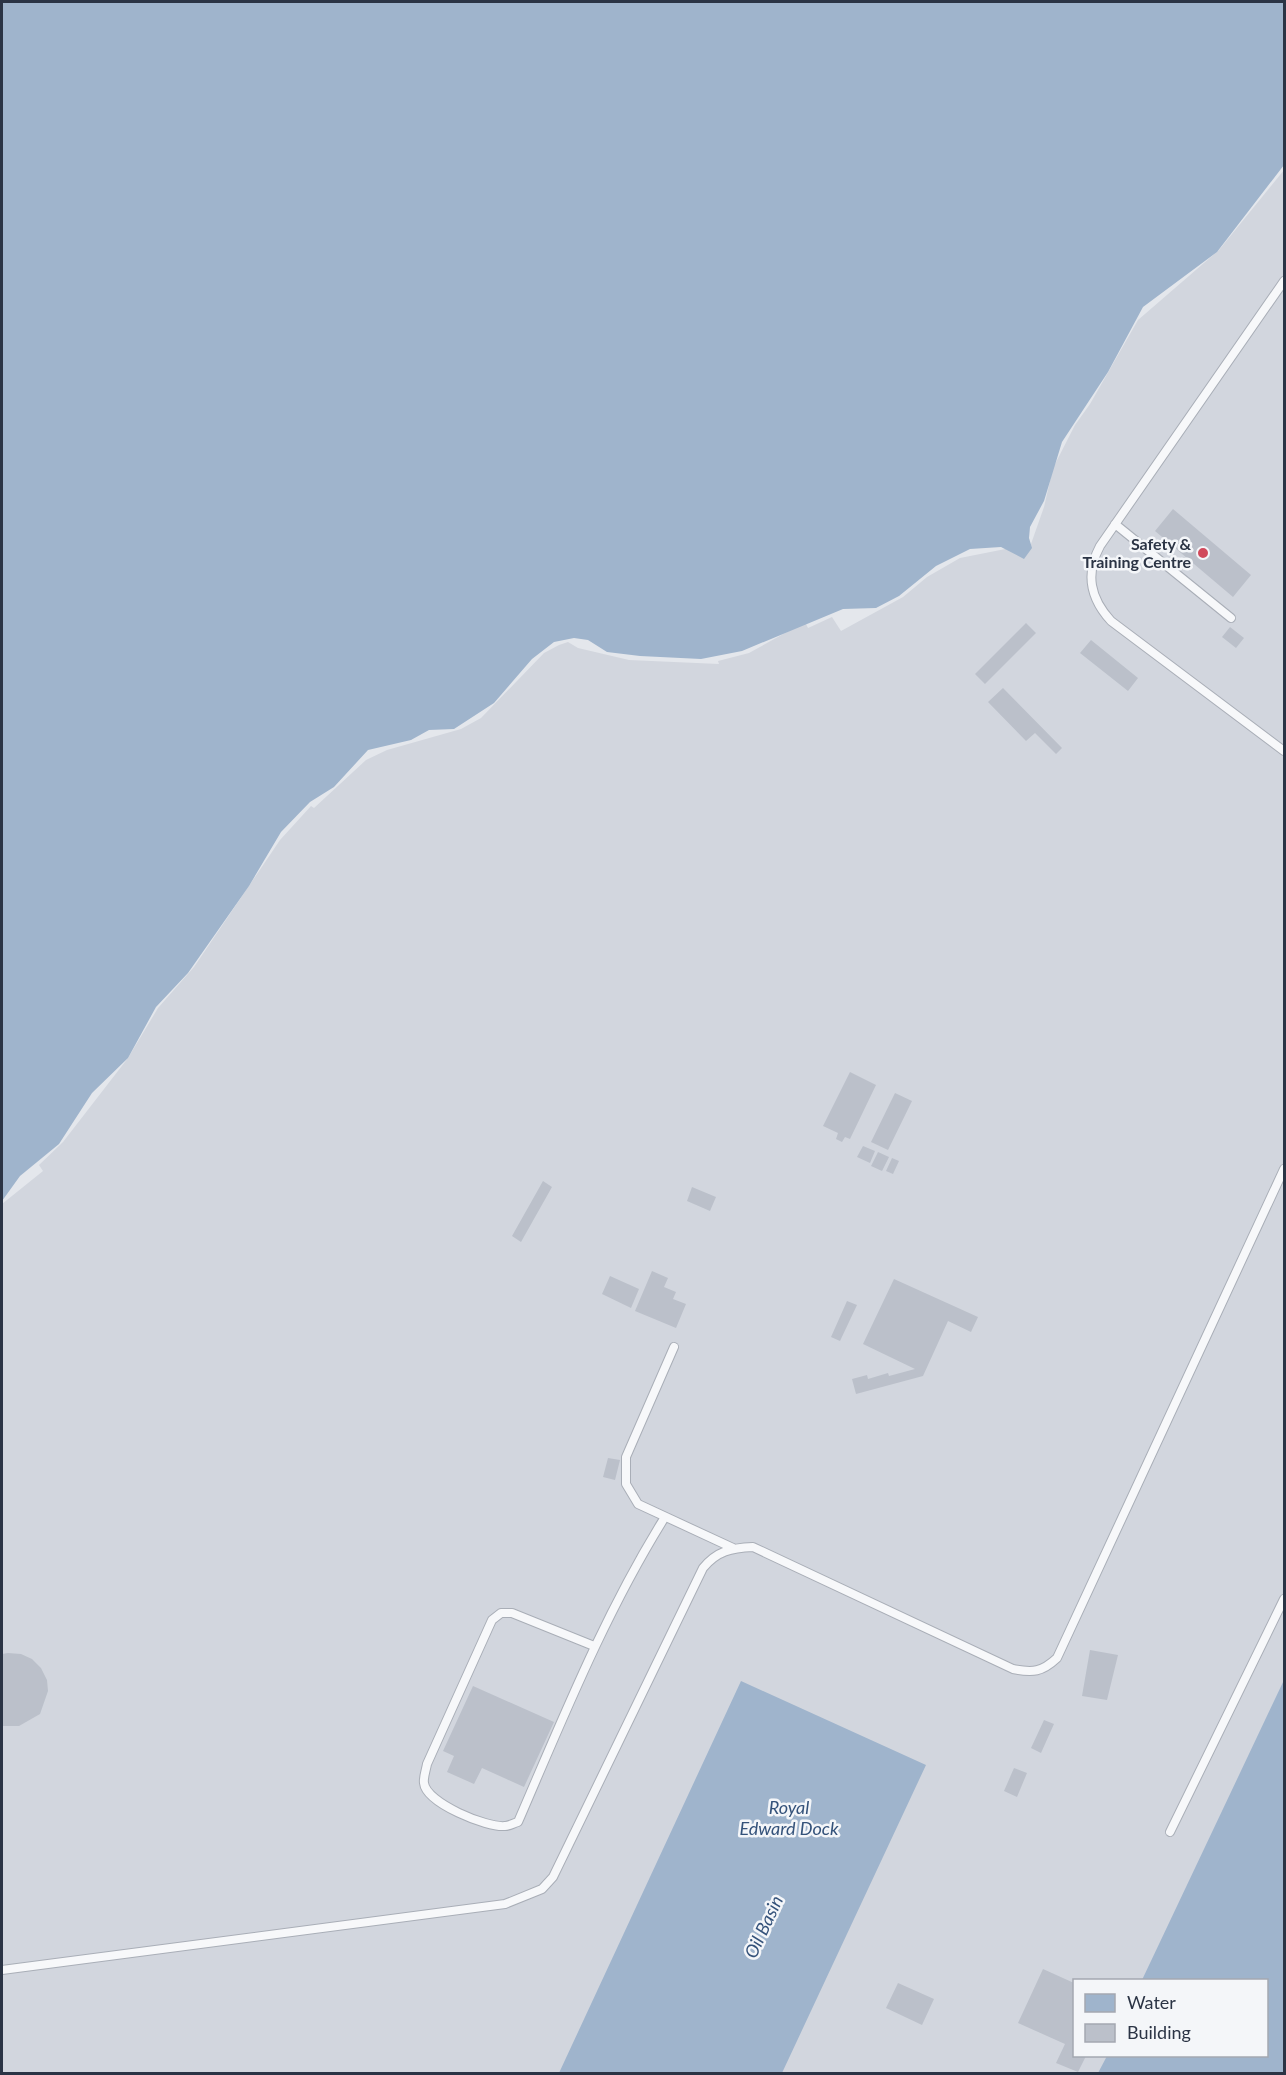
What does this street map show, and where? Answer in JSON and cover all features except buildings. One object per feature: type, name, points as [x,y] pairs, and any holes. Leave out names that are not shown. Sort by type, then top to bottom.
[{"type":"lane","points":[[1284,280],[1095,554],[1090,572],[1093,594],[1103,611],[1126,633],[1284,751]]},
{"type":"lane","points":[[1115,524],[1231,618]]},
{"type":"lane","points":[[2,1970],[505,1904],[542,1889],[553,1877],[703,1569],[714,1555],[733,1548],[753,1547],[1013,1669],[1030,1672],[1045,1669],[1057,1658],[1284,1169]]},
{"type":"lane","points":[[674,1347],[626,1457],[627,1484],[638,1504],[733,1548]]},
{"type":"lane","points":[[594,1646],[512,1613],[501,1613],[492,1620],[428,1764],[424,1783],[429,1795],[442,1804],[487,1823],[504,1826],[518,1822],[594,1646],[632,1569],[665,1517]]},
{"type":"lane","points":[[1170,1832],[1284,1599]]},
{"type":"shaded area","points":[[1284,170],[1284,2073],[2,2074],[2,1204],[43,1171],[39,1165],[63,1142],[128,1058],[158,1008],[194,967],[280,840],[311,806],[314,808],[366,760],[387,750],[461,729],[481,718],[544,653],[568,642],[578,648],[629,660],[719,664],[718,661],[749,653],[805,622],[808,628],[832,617],[841,631],[903,597],[927,577],[960,558],[1031,544],[1044,507],[1053,468],[1075,425],[1090,404],[1138,320],[1219,250]]},
{"type":"water","points":[[2,2],[1284,2],[1284,165],[1217,252],[1143,307],[1108,372],[1062,442],[1044,501],[1030,527],[1029,538],[1032,548],[1024,559],[1001,547],[970,549],[936,566],[899,596],[876,608],[843,609],[742,651],[701,659],[607,652],[588,640],[574,638],[554,642],[532,659],[494,703],[454,729],[429,730],[411,740],[368,750],[334,787],[310,802],[281,832],[249,886],[188,973],[156,1007],[128,1058],[92,1093],[59,1144],[20,1176],[2,1201]]},
{"type":"water","points":[[1284,1680],[1284,2073],[1098,2073],[1106,2057],[1268,2057],[1268,1979],[1142,1979]]},
{"type":"water","name":"Royal Edward Dock","points":[[741,1681],[926,1765],[782,2073],[559,2073]]},
{"type":"place","name":"Safety & Training Centre","points":[[1203,553]]},
{"type":"water label","name":"Oil Basin","points":[[764,1927]]}]
